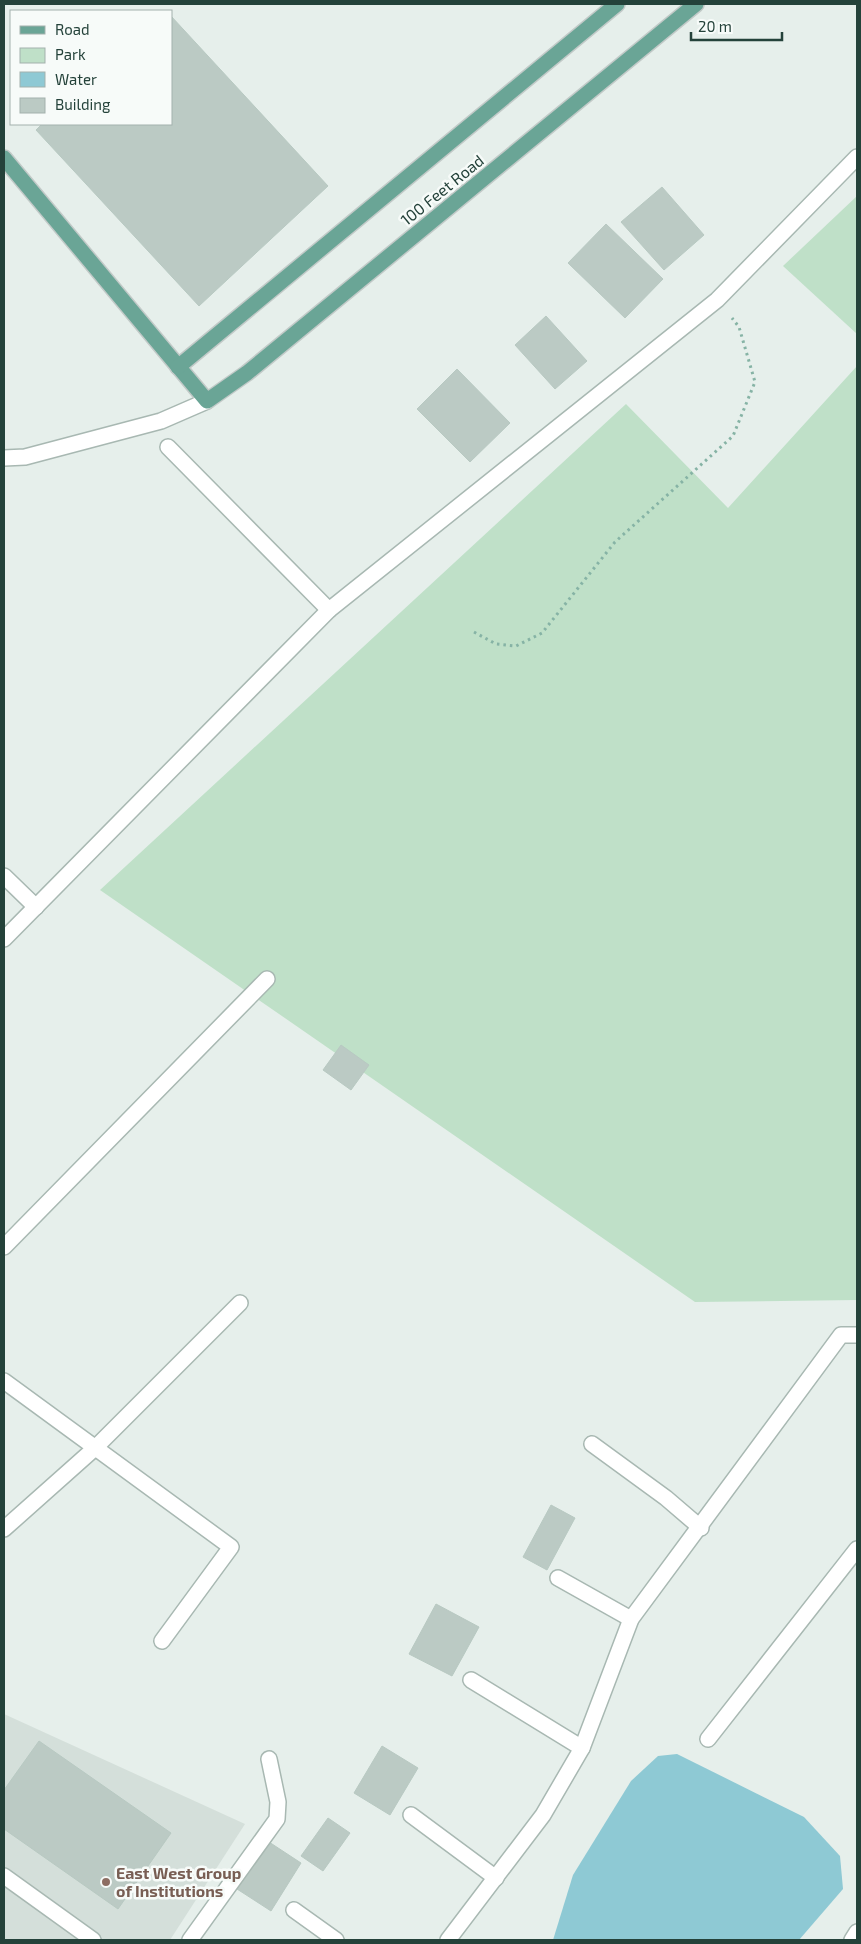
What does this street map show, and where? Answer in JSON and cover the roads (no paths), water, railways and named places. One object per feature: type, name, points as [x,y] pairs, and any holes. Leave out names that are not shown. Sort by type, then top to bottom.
[{"type":"main road","name":"100 Feet Road","points":[[178,367],[617,4]]},
{"type":"main road","name":"100 Feet Road","points":[[207,401],[247,373],[696,4]]},
{"type":"main road","points":[[4,158],[207,401]]},
{"type":"street","points":[[4,939],[329,610],[717,300],[857,157]]},
{"type":"street","points":[[4,458],[25,457],[161,422],[207,401]]},
{"type":"street","points":[[168,447],[329,610]]},
{"type":"street","points":[[4,876],[36,908]]},
{"type":"street","points":[[4,1247],[267,979]]},
{"type":"street","points":[[4,1529],[95,1448],[240,1303]]},
{"type":"street","points":[[448,1940],[543,1816],[582,1748],[631,1620],[840,1335],[857,1335]]},
{"type":"street","points":[[4,1381],[231,1547],[162,1641]]},
{"type":"street","points":[[592,1444],[666,1498],[700,1528]]},
{"type":"street","points":[[708,1739],[857,1549]]},
{"type":"street","points":[[558,1578],[631,1620]]},
{"type":"street","points":[[471,1680],[582,1748]]},
{"type":"street","points":[[190,1940],[277,1819],[278,1802],[269,1759]]},
{"type":"street","points":[[411,1815],[496,1878]]},
{"type":"street","points":[[4,1876],[93,1940]]},
{"type":"street","points":[[294,1910],[336,1940]]},
{"type":"street","points":[[852,1940],[857,1932]]},
{"type":"water","points":[[677,1754],[804,1817],[840,1856],[843,1889],[799,1940],[553,1940],[573,1875],[631,1781],[658,1756]]},
{"type":"place","name":"East West Group of Institutions","points":[[106,1882]]}]
